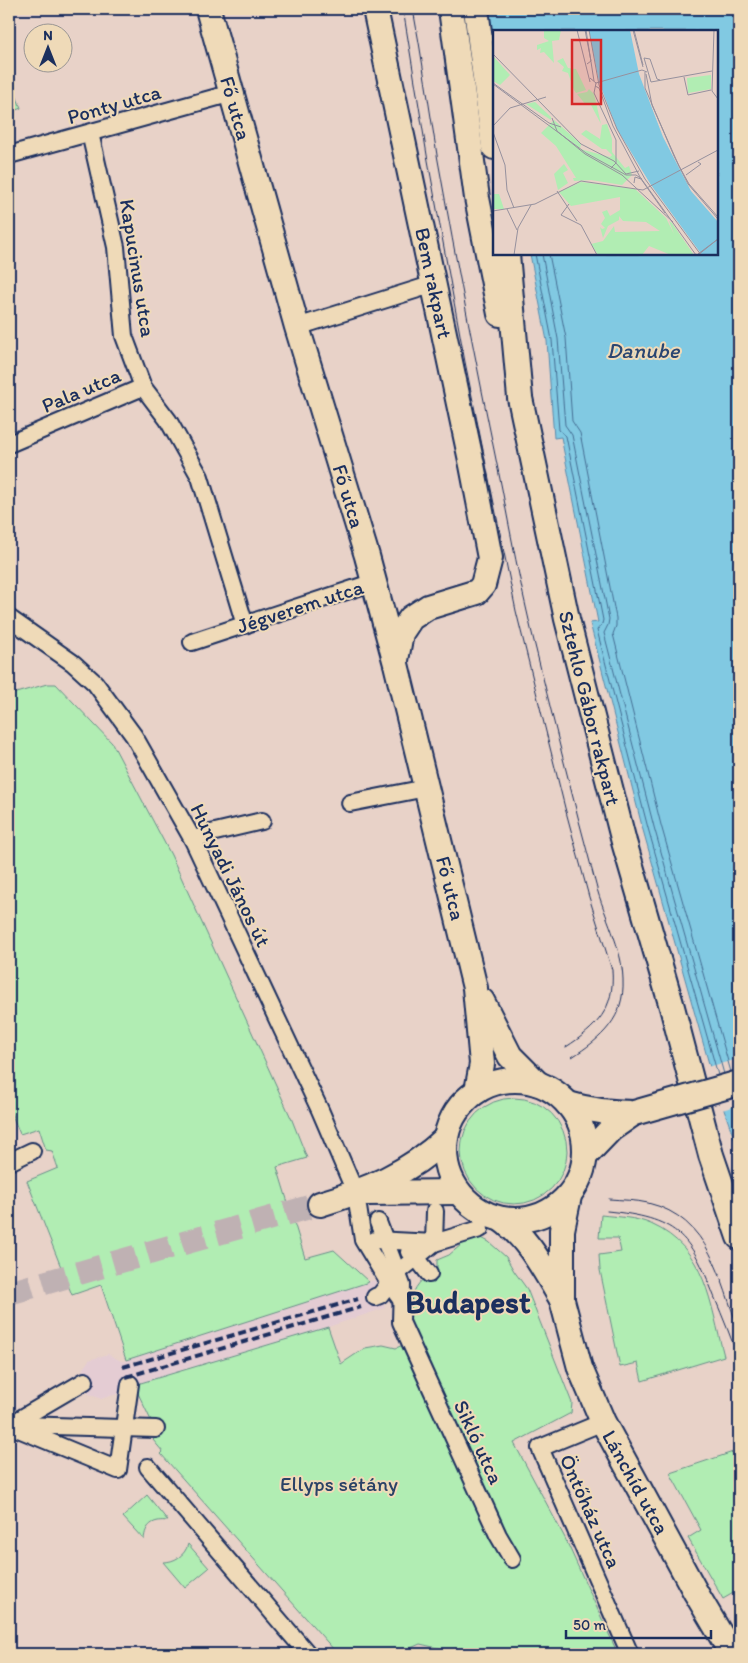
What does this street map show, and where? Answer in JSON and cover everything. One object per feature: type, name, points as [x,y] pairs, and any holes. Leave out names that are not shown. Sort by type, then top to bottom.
[{"type":"street","name":"Fő utca","points":[[209,9],[297,327],[374,582],[396,664],[475,988],[482,1064],[477,1091]]},
{"type":"street","name":"Bem rakpart","points":[[375,9],[490,558]]},
{"type":"street","points":[[451,9],[477,198],[496,297],[520,398]]},
{"type":"street","points":[[476,9],[493,139]]},
{"type":"street","name":"Ponty utca","points":[[9,155],[232,93]]},
{"type":"street","name":"Kapucinus utca","points":[[90,133],[116,247],[124,336],[143,387],[168,420],[200,477],[245,625]]},
{"type":"street","name":"Sztehlo Gábor rakpart","points":[[507,255],[520,398],[567,618],[624,842],[672,1007],[711,1155],[739,1237]]},
{"type":"street","points":[[297,327],[434,284]]},
{"type":"street","name":"Pala utca","points":[[9,444],[143,387]]},
{"type":"street","name":"Jégverem utca","points":[[396,664],[401,633],[411,618],[428,607],[477,592],[484,585],[490,558]]},
{"type":"street","name":"Jégverem utca","points":[[192,642],[374,582],[389,601],[394,604],[428,607]]},
{"type":"street","name":"Hunyadi János út","points":[[9,618],[73,663],[95,683],[134,736],[193,840],[320,1110],[356,1194],[363,1240]]},
{"type":"street","points":[[350,803],[426,788]]},
{"type":"street","points":[[193,840],[211,833],[262,820]]},
{"type":"street","name":"Fő utca","points":[[475,988],[510,1056],[537,1083]]},
{"type":"street","points":[[491,1224],[484,1214],[458,1192],[446,1167],[445,1139],[451,1120],[462,1104],[477,1091],[491,1084],[506,1080],[522,1080],[537,1083],[578,1107],[607,1113],[634,1113],[739,1083]]},
{"type":"street","points":[[578,1107],[576,1115],[585,1141],[591,1149]]},
{"type":"street","points":[[375,1297],[380,1295],[393,1278],[434,1243],[491,1224],[538,1217],[558,1206],[569,1196],[577,1184],[591,1149],[611,1130],[634,1113]]},
{"type":"street","points":[[320,1204],[356,1194],[395,1175],[426,1156],[445,1139]]},
{"type":"street","points":[[9,1162],[32,1151]]},
{"type":"street","points":[[356,1194],[432,1191],[458,1192]]},
{"type":"street","name":"Lánchíd utca","points":[[569,1196],[562,1230],[562,1300],[580,1368],[603,1422],[696,1593],[732,1654]]},
{"type":"street","points":[[434,1243],[436,1211]]},
{"type":"street","name":"Lánchíd utca","points":[[491,1224],[523,1239],[534,1252],[562,1300]]},
{"type":"street","points":[[393,1278],[363,1240],[385,1234],[434,1243]]},
{"type":"street","points":[[385,1234],[416,1257],[429,1274]]},
{"type":"street","points":[[385,1234],[393,1278]]},
{"type":"street","name":"Sikló utca","points":[[393,1278],[402,1285],[401,1322],[498,1535],[512,1559]]},
{"type":"street","points":[[9,1425],[85,1381]]},
{"type":"street","points":[[9,1425],[118,1470],[130,1384]]},
{"type":"street","name":"Öntőház utca","points":[[603,1422],[540,1448],[630,1654]]},
{"type":"street","points":[[9,1425],[156,1429]]},
{"type":"street","points":[[148,1467],[308,1654]]},
{"type":"shaded area","points":[[375,1280],[385,1308],[328,1327],[134,1385],[128,1385],[120,1393],[101,1399],[89,1394],[82,1370],[89,1360],[108,1354],[124,1361]]},
{"type":"green space","points":[[9,77],[21,108],[9,113]]},
{"type":"green space","points":[[47,684],[56,684],[112,743],[171,855],[292,1120],[307,1158],[277,1167],[305,1258],[334,1250],[369,1282],[126,1360],[101,1285],[72,1295],[27,1181],[58,1168],[52,1151],[46,1150],[39,1128],[20,1134],[9,1108],[9,695]]},
{"type":"green space","points":[[514,1098],[534,1102],[551,1114],[563,1131],[567,1151],[563,1171],[551,1188],[534,1200],[514,1204],[494,1200],[477,1188],[465,1171],[461,1151],[465,1131],[477,1114],[494,1102]]},
{"type":"green space","points":[[601,1215],[633,1219],[651,1224],[670,1235],[684,1248],[695,1263],[710,1298],[724,1356],[642,1381],[638,1363],[620,1367],[600,1270],[599,1255],[621,1252],[618,1238],[599,1238]]},
{"type":"green space","name":"Ellyps sétány","points":[[474,1234],[489,1242],[506,1257],[527,1289],[572,1403],[571,1413],[514,1443],[565,1538],[618,1654],[464,1654],[420,1644],[397,1654],[333,1654],[335,1651],[161,1454],[163,1452],[153,1440],[158,1435],[134,1385],[328,1327],[341,1364],[365,1348],[383,1345],[396,1348],[410,1342],[410,1310],[414,1292],[426,1276],[437,1270],[437,1260],[449,1255]]},
{"type":"green space","points":[[739,1450],[739,1598],[735,1592],[723,1599],[688,1538],[701,1530],[670,1473]]},
{"type":"green space","points":[[147,1495],[168,1521],[158,1521],[151,1524],[146,1530],[144,1540],[123,1517]]},
{"type":"green space","points":[[188,1544],[209,1568],[185,1588],[163,1562],[178,1558],[187,1548]]},
{"type":"water","name":"Danube","points":[[489,9],[739,9],[739,1152],[715,1085],[643,830],[590,623],[598,622],[561,437],[554,438],[547,341],[530,255],[718,255],[718,30],[493,30],[493,38]]},
{"type":"pier","points":[[739,1059],[739,1105],[722,1110],[707,1067]]},
{"type":"tunnel","points":[[9,1293],[320,1204]]},
{"type":"tram line","points":[[403,9],[427,155],[465,362],[516,611],[565,808],[589,897],[612,970],[610,996],[602,1016],[587,1032],[566,1047]]},
{"type":"tram line","points":[[413,9],[452,239],[523,594],[587,853],[622,967],[623,993],[616,1016],[602,1034],[572,1057]]},
{"type":"tram line","points":[[609,1199],[648,1203],[669,1211],[686,1222],[699,1236],[710,1253],[739,1331]]},
{"type":"tram line","points":[[607,1211],[649,1218],[665,1224],[688,1243],[705,1275],[739,1361]]},
{"type":"railway","points":[[123,1367],[358,1299]]},
{"type":"railway","points":[[126,1377],[361,1307]]},
{"type":"district","name":"Budapest","points":[[468,1302]]}]
